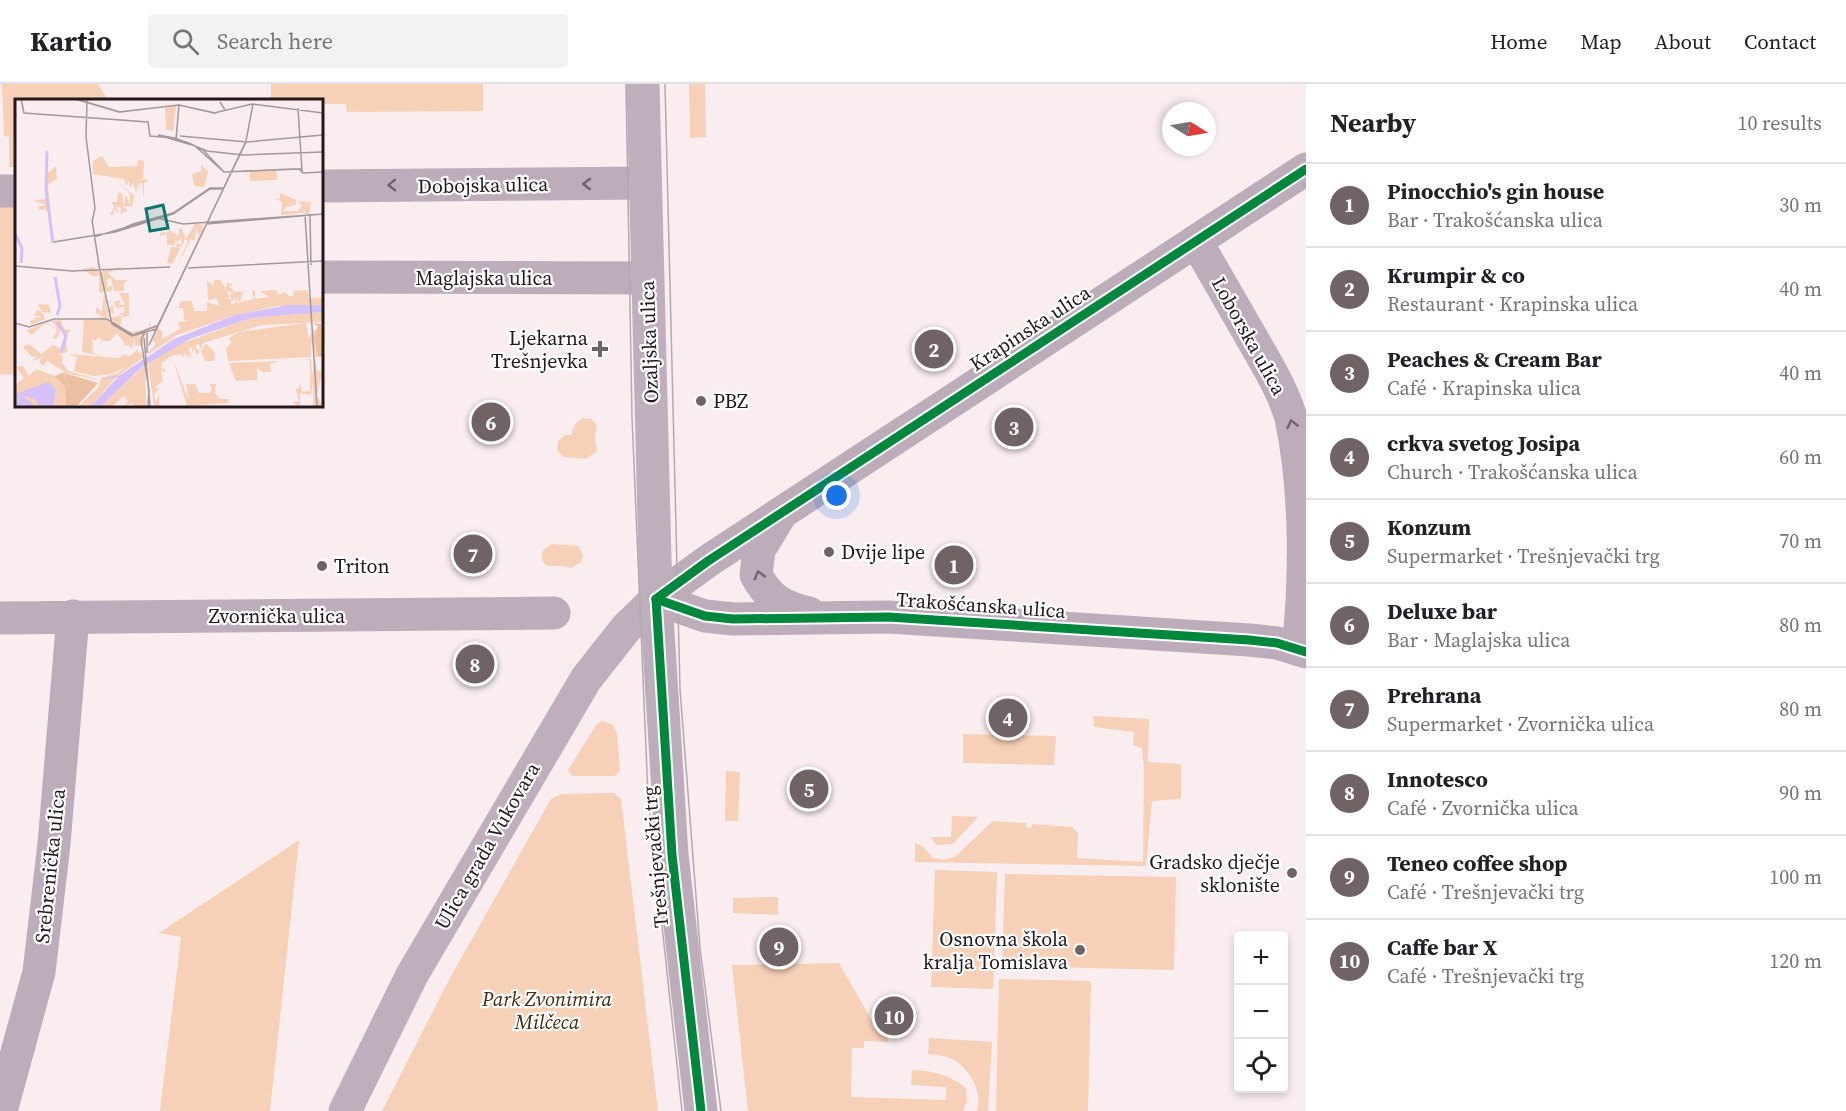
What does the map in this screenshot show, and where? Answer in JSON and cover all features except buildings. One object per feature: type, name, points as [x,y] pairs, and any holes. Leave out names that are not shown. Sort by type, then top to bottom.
[{"type":"main road","name":"Ozaljska ulica","points":[[643,84],[656,599]]},
{"type":"main road","name":"Ulica grada Vukovara","points":[[345,1111],[412,975],[586,679],[613,642],[656,599]]},
{"type":"street","name":"Krapinska ulica","points":[[656,599],[708,561],[1196,241],[1305,173]]},
{"type":"street","name":"Dobojska ulica","points":[[322,186],[645,183]]},
{"type":"street","name":"Loborska ulica","points":[[1196,241],[1279,386],[1291,418],[1300,462],[1304,513],[1305,593],[1302,651]]},
{"type":"street","name":"Maglajska ulica","points":[[322,277],[647,278]]},
{"type":"street","points":[[783,513],[765,537],[756,560],[756,575],[765,591],[782,605],[820,616]]},
{"type":"street","name":"Trakošćanska ulica","points":[[656,599],[705,616],[762,619],[820,616],[888,617],[1206,636],[1277,643],[1302,651]]},
{"type":"street","name":"Trešnjevački trg","points":[[656,599],[673,864],[701,1111]]},
{"type":"street","name":"Zvornička ulica","points":[[0,618],[554,613]]},
{"type":"street","name":"Srebrenička ulica","points":[[1,1111],[39,972],[54,844],[73,616]]},
{"type":"green space","points":[[2,84],[98,84],[107,99],[15,99],[15,167],[9,167],[9,137],[4,136]]},
{"type":"green space","points":[[271,84],[483,84],[483,111],[347,112],[346,104],[322,104],[322,99],[271,99]]},
{"type":"green space","points":[[689,84],[705,84],[706,137],[690,138]]},
{"type":"green space","points":[[0,207],[15,207],[15,375],[0,374]]},
{"type":"green space","points":[[582,418],[592,419],[597,426],[595,437],[597,451],[586,459],[563,457],[557,450],[558,441],[565,435],[571,435],[575,424]]},
{"type":"green space","points":[[553,544],[578,546],[583,555],[581,562],[571,568],[548,566],[543,562],[542,553],[545,548]]},
{"type":"green space","points":[[1093,716],[1149,719],[1148,762],[1181,764],[1181,799],[1152,801],[1146,866],[915,862],[915,843],[922,846],[933,858],[944,860],[956,856],[993,821],[1026,823],[1026,827],[1031,828],[1032,824],[1072,827],[1078,833],[1077,858],[1143,862],[1144,770],[1142,748],[1133,745],[1134,732],[1094,727]]},
{"type":"green space","points":[[602,721],[612,724],[617,733],[620,771],[615,776],[572,776],[568,770],[597,724]]},
{"type":"green space","points":[[963,734],[1056,736],[1054,765],[963,763]]},
{"type":"green space","points":[[726,771],[740,772],[738,821],[725,821]]},
{"type":"green space","name":"Park Zvonimira Milčeca","points":[[614,793],[621,799],[658,1111],[382,1111],[451,976],[551,799],[561,794]]},
{"type":"green space","points":[[952,816],[978,817],[953,844],[936,845],[931,837],[951,837]]},
{"type":"green space","points":[[299,840],[270,1111],[160,1111],[181,937],[159,933]]},
{"type":"green space","points":[[935,870],[997,872],[993,989],[931,987]]},
{"type":"green space","points":[[1005,874],[1176,877],[1174,970],[1002,966]]},
{"type":"green space","points":[[778,897],[778,915],[733,913],[733,898]]},
{"type":"green space","points":[[839,963],[880,1035],[888,1036],[888,1042],[864,1041],[864,1048],[852,1048],[851,1097],[946,1100],[946,1087],[911,1085],[912,1070],[927,1071],[947,1076],[966,1088],[967,1101],[963,1111],[748,1111],[732,965]]},
{"type":"green space","points":[[999,979],[1091,981],[1088,1111],[996,1111]]},
{"type":"green space","points":[[929,1038],[992,1042],[988,1111],[977,1111],[977,1090],[971,1077],[956,1061],[928,1054]]},
{"type":"tram line","points":[[626,84],[632,417],[648,796],[682,1111]]},
{"type":"tram line","points":[[665,84],[680,689],[700,948],[721,1111]]},
{"type":"cycle path","points":[[656,599],[708,561],[1306,169]]},
{"type":"cycle path","points":[[656,599],[705,616],[733,619],[888,617],[1249,640],[1277,643],[1306,652]]},
{"type":"cycle path","points":[[656,599],[672,855],[701,1111]]},
{"type":"place","name":"Ljekarna Trešnjevka","points":[[600,349]]},
{"type":"place","name":"Krumpir & co","points":[[934,349]]},
{"type":"place","name":"PBZ","points":[[701,401]]},
{"type":"place","name":"Deluxe bar","points":[[491,422]]},
{"type":"place","name":"Peaches & Cream Bar","points":[[1014,427]]},
{"type":"place","name":"Dvije lipe","points":[[829,552]]},
{"type":"place","name":"Prehrana","points":[[473,554]]},
{"type":"place","name":"Pinocchio's gin house","points":[[954,565]]},
{"type":"place","name":"Triton","points":[[322,566]]},
{"type":"place","name":"Innotesco","points":[[475,664]]},
{"type":"place","name":"crkva svetog Josipa","points":[[1008,718]]},
{"type":"place","name":"Konzum","points":[[809,789]]},
{"type":"place","name":"Gradsko dječje sklonište","points":[[1292,873]]},
{"type":"place","name":"Teneo coffee shop","points":[[779,947]]},
{"type":"place","name":"Osnovna škola kralja Tomislava","points":[[1080,950]]},
{"type":"place","name":"Caffe bar X","points":[[894,1016]]}]
